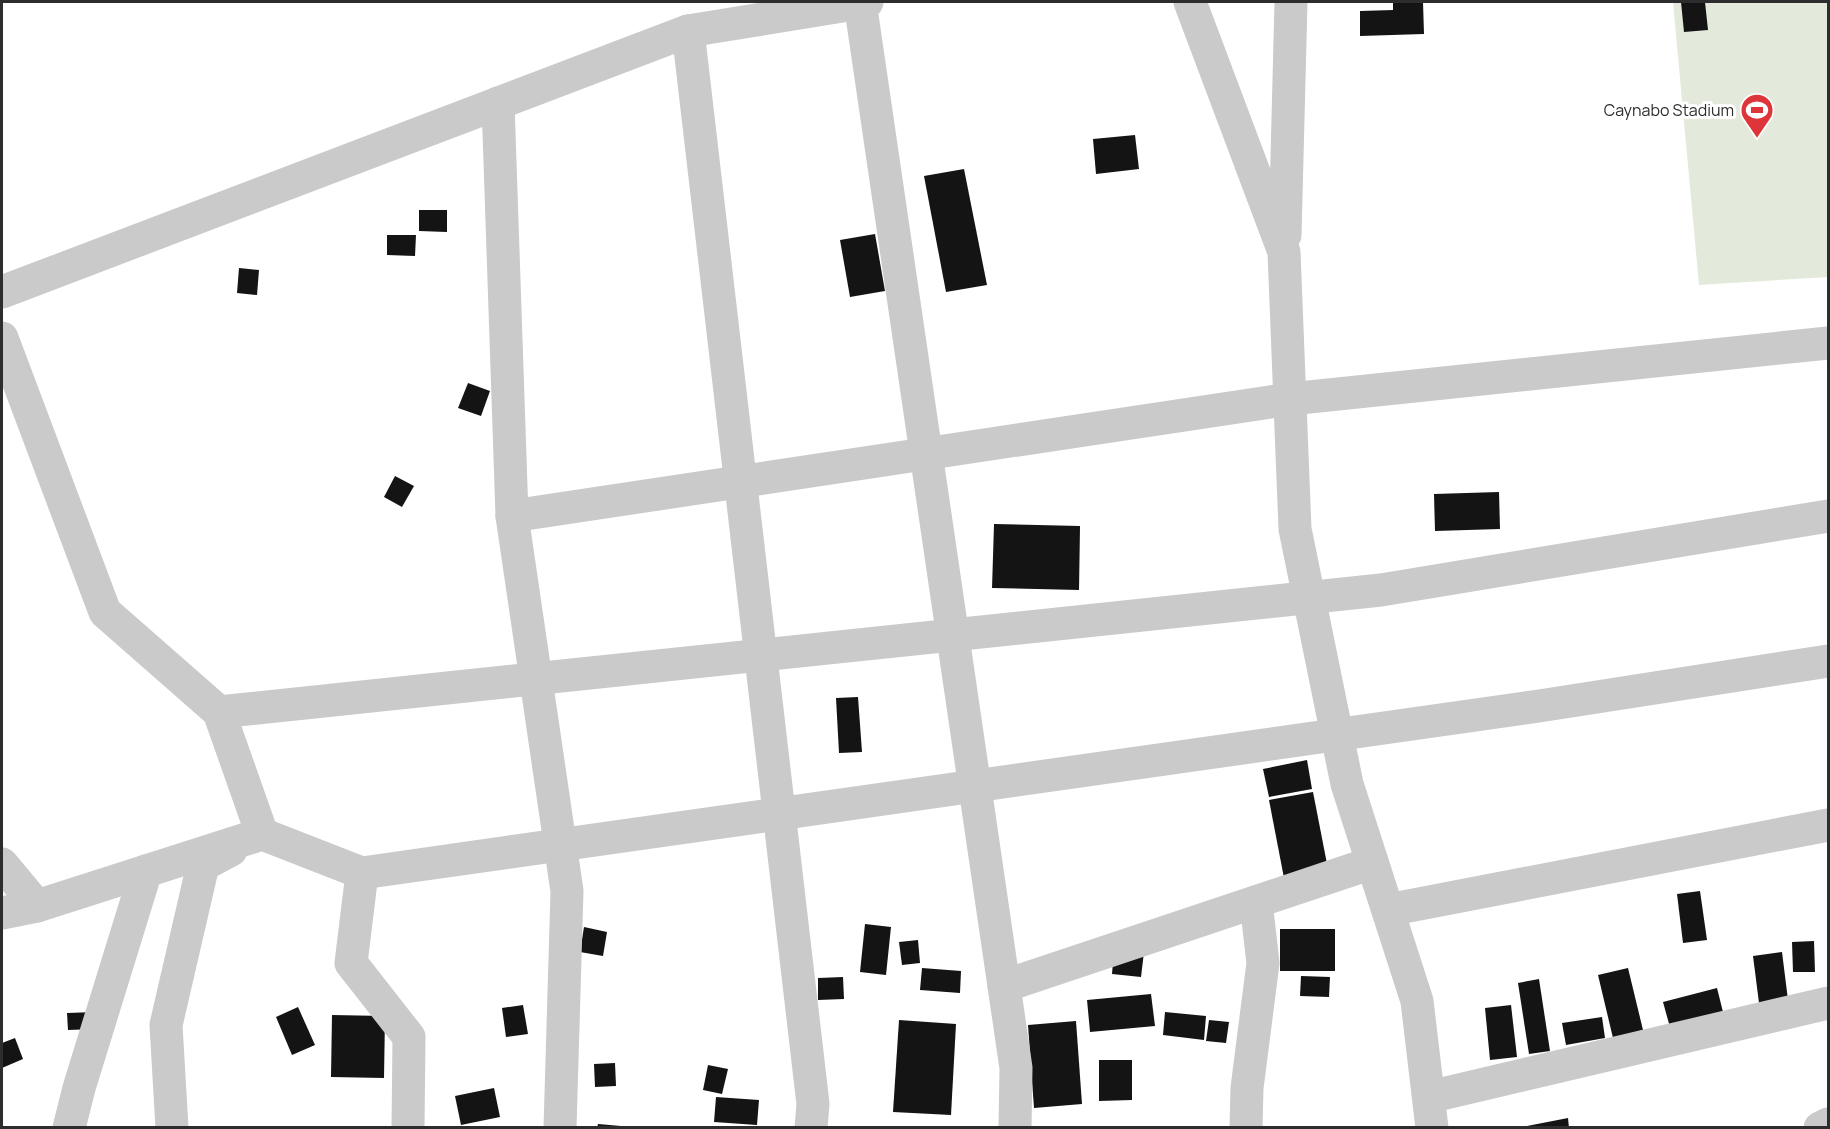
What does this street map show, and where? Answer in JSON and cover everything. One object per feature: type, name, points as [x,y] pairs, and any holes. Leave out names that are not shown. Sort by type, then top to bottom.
[{"type":"street","points":[[2,292],[688,31],[864,2],[926,454],[1016,1068],[1015,1128]]},
{"type":"street","points":[[1190,2],[1284,252]]},
{"type":"street","points":[[1291,2],[1284,252],[1296,529],[1347,784],[1417,1001],[1430,1112],[1828,1003]]},
{"type":"street","points":[[688,31],[813,1104],[811,1128]]},
{"type":"street","points":[[498,103],[512,516],[567,891],[560,1128]]},
{"type":"street","points":[[2,338],[105,612],[219,711],[262,834]]},
{"type":"street","points":[[512,516],[1290,399],[1828,343]]},
{"type":"street","points":[[219,711],[536,680],[1381,590],[1828,516]]},
{"type":"street","points":[[2,913],[37,906],[262,834],[362,873],[1539,706],[1828,661]]},
{"type":"street","points":[[1388,910],[1828,825]]},
{"type":"street","points":[[172,1128],[166,1025],[203,865],[262,834]]},
{"type":"street","points":[[1004,986],[1372,863]]},
{"type":"street","points":[[2,864],[37,906]]},
{"type":"street","points":[[69,1128],[82,1076],[146,871]]},
{"type":"street","points":[[362,873],[351,963],[409,1037],[408,1128]]},
{"type":"street","points":[[1246,1128],[1247,1088],[1263,963],[1256,902]]},
{"type":"street","points":[[1820,1128],[1828,1124]]},
{"type":"green space","name":"Caynabo Stadium","points":[[1673,2],[1828,2],[1828,277],[1699,285]]},
{"type":"building","points":[[1393,2],[1423,2],[1424,34],[1360,36],[1360,11],[1393,10]]},
{"type":"building","points":[[1681,2],[1705,2],[1708,30],[1684,32]]},
{"type":"building","points":[[1135,135],[1139,169],[1096,174],[1093,139]]},
{"type":"building","points":[[964,169],[987,285],[946,292],[924,176]]},
{"type":"building","points":[[419,210],[447,210],[447,232],[419,231]]},
{"type":"building","points":[[875,234],[885,291],[850,297],[840,240]]},
{"type":"building","points":[[387,235],[416,235],[415,256],[387,255]]},
{"type":"building","points":[[239,268],[259,270],[257,295],[237,293]]},
{"type":"building","points":[[468,383],[490,391],[481,416],[458,408]]},
{"type":"building","points":[[395,476],[414,486],[402,507],[384,497]]},
{"type":"building","points":[[1499,492],[1500,529],[1435,531],[1434,494]]},
{"type":"building","points":[[994,524],[1080,526],[1079,590],[992,588]]},
{"type":"building","points":[[858,697],[862,752],[839,753],[836,698]]},
{"type":"building","points":[[1307,760],[1312,789],[1269,797],[1263,769]]},
{"type":"building","points":[[1313,792],[1328,869],[1284,878],[1269,800]]},
{"type":"building","points":[[1700,891],[1707,940],[1683,943],[1677,894]]},
{"type":"building","points":[[865,924],[891,927],[886,975],[860,972]]},
{"type":"building","points":[[584,927],[607,932],[603,956],[580,952]]},
{"type":"building","points":[[1280,929],[1335,929],[1335,971],[1280,971]]},
{"type":"building","points":[[918,940],[920,963],[902,965],[899,942]]},
{"type":"building","points":[[1814,941],[1815,972],[1793,972],[1792,942]]},
{"type":"building","points":[[1114,949],[1144,952],[1141,977],[1112,974]]},
{"type":"building","points":[[1782,952],[1788,1000],[1759,1003],[1753,956]]},
{"type":"building","points":[[922,968],[961,971],[960,993],[920,990]]},
{"type":"building","points":[[1628,968],[1643,1030],[1613,1038],[1598,975]]},
{"type":"building","points":[[1301,976],[1330,977],[1329,997],[1300,996]]},
{"type":"building","points":[[843,977],[844,999],[818,1000],[818,978]]},
{"type":"building","points":[[1539,979],[1550,1051],[1529,1054],[1518,983]]},
{"type":"building","points":[[1717,988],[1724,1016],[1671,1031],[1663,1002]]},
{"type":"building","points":[[1151,994],[1155,1026],[1090,1032],[1087,1000]]},
{"type":"building","points":[[523,1005],[528,1034],[506,1037],[502,1008]]},
{"type":"building","points":[[1511,1005],[1517,1057],[1490,1060],[1485,1008]]},
{"type":"building","points":[[298,1007],[315,1045],[292,1055],[276,1017]]},
{"type":"building","points":[[95,1012],[96,1029],[68,1030],[67,1013]]},
{"type":"building","points":[[1165,1012],[1206,1016],[1204,1040],[1163,1035]]},
{"type":"building","points":[[332,1015],[385,1016],[384,1078],[331,1077]]},
{"type":"building","points":[[1602,1017],[1605,1038],[1566,1045],[1562,1023]]},
{"type":"building","points":[[899,1020],[956,1024],[951,1115],[893,1112]]},
{"type":"building","points":[[1209,1020],[1229,1022],[1226,1043],[1206,1041]]},
{"type":"building","points":[[1076,1021],[1082,1104],[1034,1108],[1028,1025]]},
{"type":"building","points":[[15,1038],[23,1059],[2,1068],[2,1043]]},
{"type":"building","points":[[1099,1060],[1132,1060],[1132,1100],[1099,1101]]},
{"type":"building","points":[[615,1063],[616,1086],[595,1087],[594,1064]]},
{"type":"building","points":[[708,1065],[728,1069],[722,1094],[703,1090]]},
{"type":"building","points":[[494,1088],[500,1117],[461,1125],[455,1096]]},
{"type":"building","points":[[716,1097],[759,1100],[757,1125],[714,1122]]},
{"type":"building","points":[[1568,1118],[1569,1128],[1527,1128],[1527,1126]]},
{"type":"building","points":[[598,1124],[621,1126],[621,1128],[597,1128]]},
{"type":"place","name":"Caynabo Stadium","points":[[1757,139]]}]
